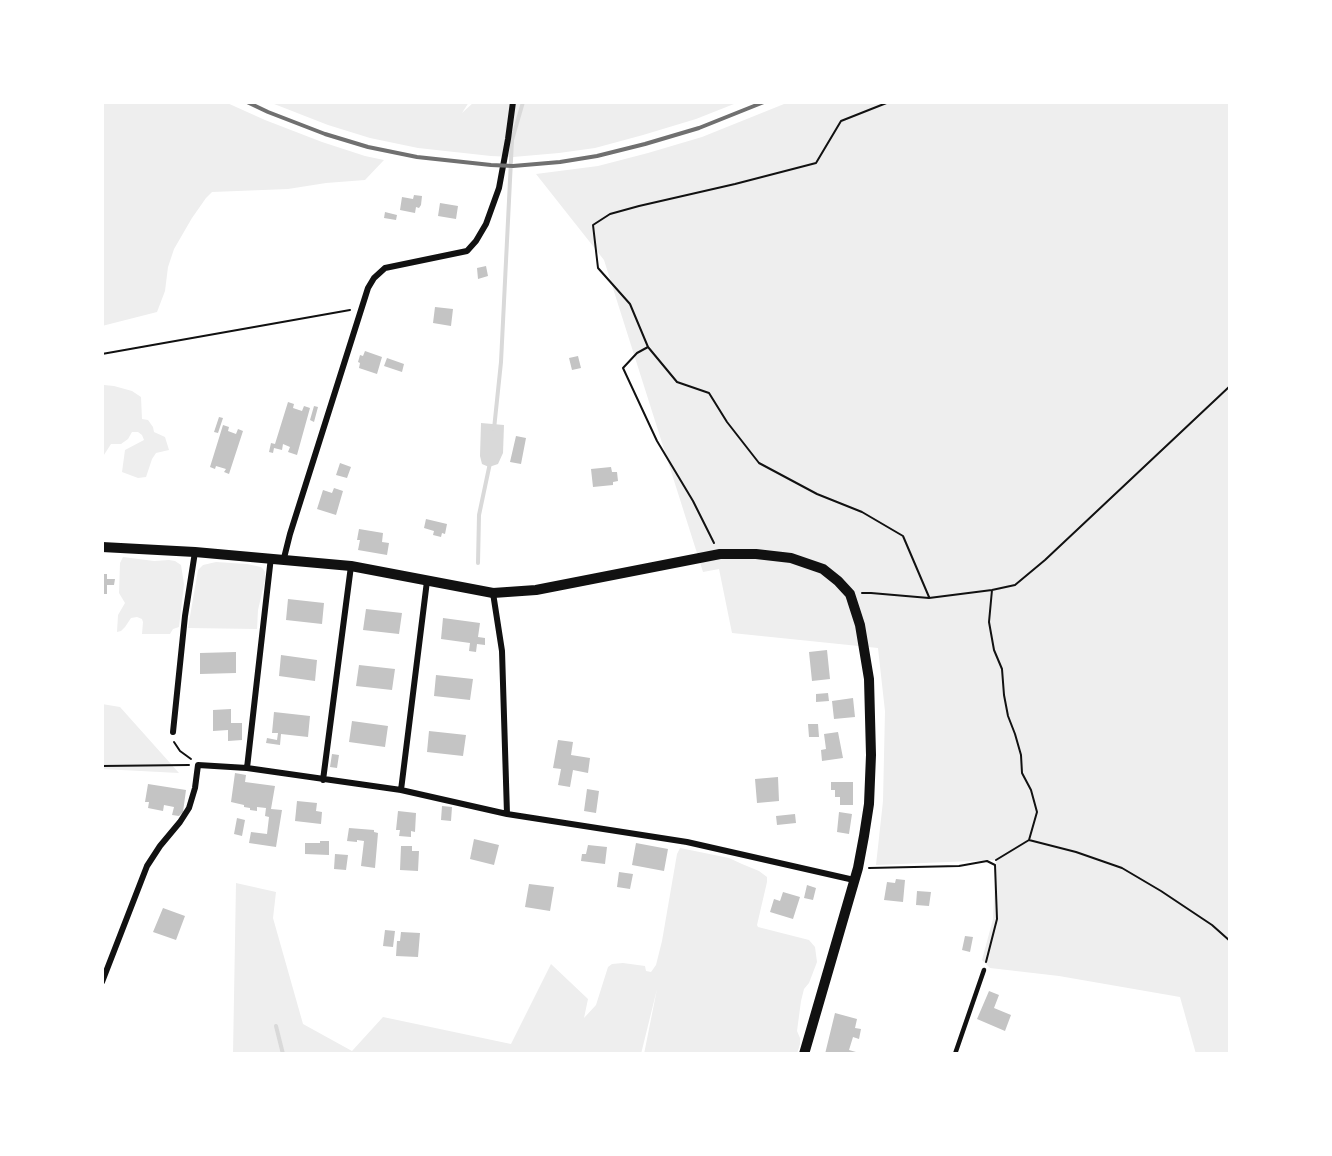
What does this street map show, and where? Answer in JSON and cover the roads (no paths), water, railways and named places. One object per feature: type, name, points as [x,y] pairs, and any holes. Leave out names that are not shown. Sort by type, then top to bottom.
[{"type":"street","points":[[284,558],[368,288],[374,278],[385,268],[467,251],[476,241],[486,224],[499,188],[513,102]]},
{"type":"street","points":[[102,547],[284,558],[351,566],[493,593],[536,590],[720,554],[756,554],[791,558],[823,569],[850,594],[860,625],[869,679],[872,733],[869,804],[864,836],[854,880],[804,1054]]},
{"type":"street","points":[[173,732],[185,616],[195,552]]},
{"type":"street","points":[[248,768],[271,557]]},
{"type":"street","points":[[323,780],[351,566]]},
{"type":"street","points":[[401,790],[427,581]]},
{"type":"street","points":[[493,593],[502,651],[507,814]]},
{"type":"street","points":[[102,982],[147,866],[189,808],[198,765],[248,768],[401,790],[507,814],[687,842],[854,880]]},
{"type":"lane","points":[[955,1054],[984,970]]},
{"type":"waterway","points":[[494,429],[501,362],[512,140],[523,102]]},
{"type":"waterway","points":[[478,563],[479,515],[490,463]]},
{"type":"waterway","points":[[276,1026],[283,1054]]},
{"type":"railway","points":[[247,102],[325,134],[368,147],[417,157],[513,166],[597,156],[645,144],[699,128],[764,102]]}]
